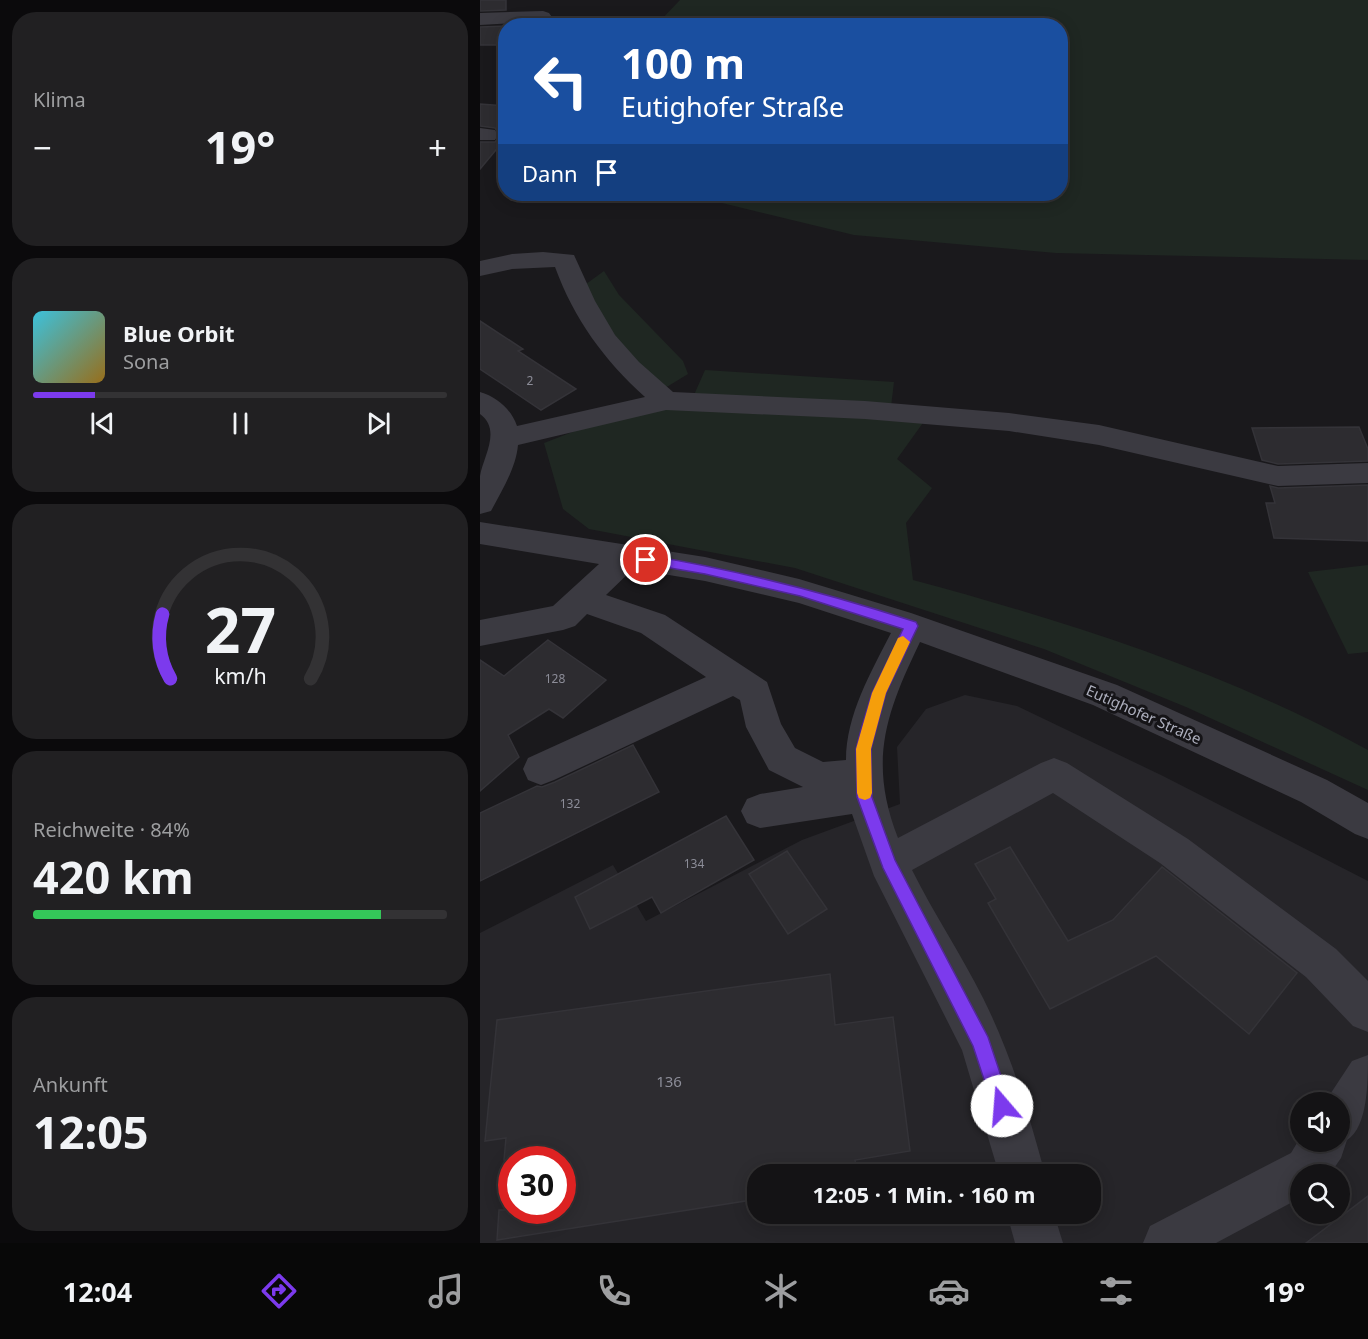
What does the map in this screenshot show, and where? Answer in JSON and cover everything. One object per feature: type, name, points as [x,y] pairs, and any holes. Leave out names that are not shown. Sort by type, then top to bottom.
[{"type":"street","points":[[512,18],[543,17]]},
{"type":"street","points":[[480,19],[498,18]]},
{"type":"street","points":[[480,269],[510,261],[540,258],[565,260],[574,286],[595,324],[624,362],[666,401]]},
{"type":"street","points":[[480,401],[501,419],[506,438],[496,476],[480,503]]},
{"type":"street","points":[[506,438],[666,401],[865,410],[1009,422],[1099,435],[1278,476],[1368,473]]},
{"type":"street","name":"Eutighofer Straße","points":[[480,533],[705,569],[800,591],[911,626],[1105,695],[1314,791],[1368,822]]},
{"type":"street","points":[[480,633],[563,617],[626,556]]},
{"type":"street","points":[[582,600],[653,624],[755,692],[764,727],[782,759],[820,778],[864,786]]},
{"type":"street","points":[[911,626],[879,693],[864,749],[864,786],[888,863],[981,1043],[1019,1164]]},
{"type":"street","points":[[541,769],[736,679]]},
{"type":"street","points":[[888,863],[1054,774],[1174,850],[1321,963],[1368,1011]]},
{"type":"street","points":[[760,811],[821,801],[864,786]]},
{"type":"street","points":[[1350,1105],[1368,1077]]},
{"type":"street","points":[[1167,1243],[1307,1170],[1319,1152]]},
{"type":"street","points":[[1034,1224],[1039,1243]]},
{"type":"shaded area","points":[[680,0],[1368,0],[1368,260],[1056,253],[854,235],[714,201],[1068,201],[1068,18],[663,18]]},
{"type":"shaded area","points":[[604,271],[619,295],[683,361],[688,374],[665,388],[624,351],[582,287]]},
{"type":"shaded area","points":[[705,370],[894,382],[891,407],[694,395]]},
{"type":"shaded area","points":[[677,406],[925,420],[897,459],[932,488],[906,523],[913,580],[1029,613],[1146,652],[1203,673],[1315,722],[1368,750],[1368,790],[1186,707],[1044,649],[795,568],[589,529],[563,509],[544,443],[619,414]]},
{"type":"shaded area","points":[[1368,565],[1368,652],[1348,654],[1308,572]]},
{"type":"shaded area","points":[[965,695],[1017,706],[1163,776],[1368,881],[1368,1196],[1350,1210],[1350,1164],[1290,1164],[1290,1224],[1331,1224],[1306,1243],[480,1243],[480,933],[613,865],[646,921],[802,840],[900,804],[897,747],[926,709]]},
{"type":"building","points":[[480,0],[506,0],[506,10],[480,11]]},
{"type":"building","points":[[498,26],[498,45],[480,45],[480,27]]},
{"type":"building","points":[[480,104],[498,105],[498,133],[495,128],[480,126]]},
{"type":"building","points":[[498,138],[498,148],[480,169],[480,142],[495,142]]},
{"type":"building","points":[[480,321],[523,349],[518,351],[576,389],[541,410],[480,369]]},
{"type":"building","points":[[1359,427],[1368,449],[1368,461],[1278,464],[1262,460],[1252,428]]},
{"type":"building","points":[[1368,485],[1368,541],[1274,538],[1266,503],[1275,503],[1270,486],[1278,488]]},
{"type":"building","points":[[548,640],[606,680],[563,718],[549,709],[508,735],[519,757],[480,791],[480,660],[504,676]]},
{"type":"building","points":[[633,745],[659,792],[480,881],[480,813],[537,786],[542,787],[555,782]]},
{"type":"building","points":[[726,816],[754,860],[661,913],[652,897],[590,929],[575,897]]},
{"type":"building","points":[[1010,847],[1068,941],[1113,920],[1162,867],[1297,973],[1249,1034],[1156,956],[1050,1009],[988,903],[996,899],[975,864]]},
{"type":"building","points":[[787,851],[827,909],[788,934],[749,874]]},
{"type":"building","points":[[830,974],[835,1025],[893,1017],[910,1151],[855,1160],[856,1164],[747,1164],[747,1201],[497,1240],[498,1224],[576,1224],[576,1146],[505,1146],[506,1138],[485,1141],[497,1020]]},
{"type":"building","points":[[1368,1196],[1368,1243],[1306,1243],[1331,1224],[1350,1224],[1350,1210]]},
{"type":"slow traffic","points":[[865,793],[864,749],[879,693],[903,642]]},
{"type":"route","points":[[646,560],[705,569],[800,591],[911,626],[879,693],[869,730],[864,749],[865,797],[888,863],[981,1043],[1002,1106]]}]
